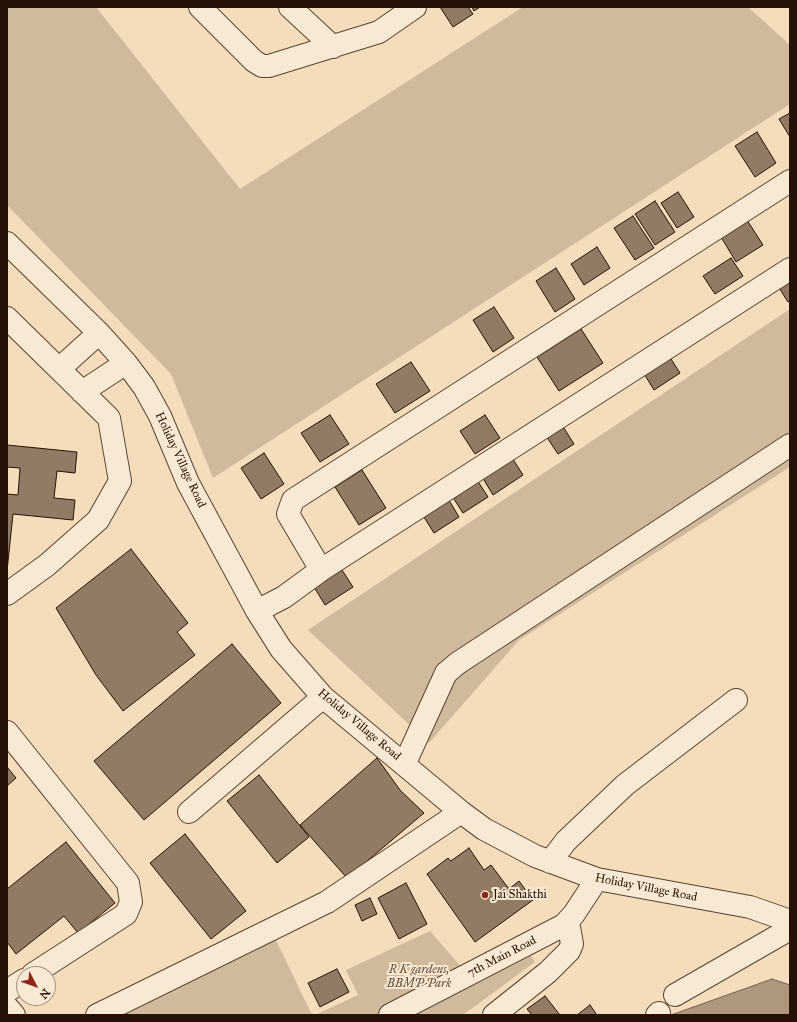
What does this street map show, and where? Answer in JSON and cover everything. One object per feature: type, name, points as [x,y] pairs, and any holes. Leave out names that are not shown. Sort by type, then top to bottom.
[{"type":"street","points":[[200,7],[254,61],[262,66],[269,66],[379,32],[415,7]]},
{"type":"street","points":[[290,7],[333,47]]},
{"type":"street","points":[[321,570],[288,514],[293,500],[790,181]]},
{"type":"street","name":"Holiday Village Road","points":[[7,243],[99,333],[126,363],[144,387],[160,416],[186,480],[258,611],[282,649],[324,697],[405,763],[461,812],[484,829],[534,856],[597,880],[750,907],[790,921]]},
{"type":"street","points":[[258,611],[284,597],[321,570],[790,269]]},
{"type":"street","points":[[7,318],[109,418],[120,481],[98,520],[47,565],[7,594]]},
{"type":"street","points":[[59,369],[99,333]]},
{"type":"street","points":[[82,392],[126,363]]},
{"type":"street","points":[[405,763],[446,673],[458,663],[790,445]]},
{"type":"street","points":[[189,812],[324,697]]},
{"type":"street","points":[[550,862],[566,841],[625,785],[736,700]]},
{"type":"street","points":[[7,732],[128,883],[131,902],[126,914],[45,966]]},
{"type":"street","points":[[97,1015],[327,902],[461,812]]},
{"type":"street","name":"7th Main Road","points":[[390,1015],[564,925],[574,914],[597,880]]},
{"type":"street","points":[[494,1015],[548,972],[569,951],[572,944],[568,921]]},
{"type":"street","points":[[676,995],[790,929]]},
{"type":"street","points":[[7,991],[16,985]]},
{"type":"street","points":[[7,1007],[14,1015]]},
{"type":"green space","points":[[7,7],[96,7],[240,189],[523,7],[748,7],[790,45],[790,104],[213,478],[171,374],[7,205]]},
{"type":"green space","points":[[790,309],[790,467],[519,640],[429,743],[308,630]]},
{"type":"green space","name":"R K gardens, BBMP Park","points":[[430,931],[476,984],[531,956],[535,962],[463,1015],[315,1015],[358,995],[346,970]]},
{"type":"green space","points":[[274,936],[312,1015],[111,1015]]},
{"type":"shaded area","points":[[772,979],[790,985],[790,1015],[671,1015]]},
{"type":"building","points":[[440,7],[468,7],[473,14],[453,27]]},
{"type":"building","points":[[472,7],[480,7],[474,11]]},
{"type":"building","points":[[790,113],[790,137],[779,119]]},
{"type":"building","points":[[757,132],[776,163],[755,177],[735,146]]},
{"type":"building","points":[[678,192],[694,217],[677,228],[661,203]]},
{"type":"building","points":[[655,201],[675,232],[655,245],[635,214]]},
{"type":"building","points":[[633,216],[654,248],[635,260],[614,228]]},
{"type":"building","points":[[747,220],[763,245],[736,262],[721,237]]},
{"type":"building","points":[[597,247],[610,268],[584,285],[571,264]]},
{"type":"building","points":[[731,258],[743,276],[715,294],[703,276]]},
{"type":"building","points":[[556,268],[575,299],[555,312],[536,281]]},
{"type":"building","points":[[790,274],[790,300],[788,302],[776,283]]},
{"type":"building","points":[[494,307],[514,338],[493,352],[473,320]]},
{"type":"building","points":[[581,329],[603,363],[559,391],[537,357]]},
{"type":"building","points":[[669,356],[680,373],[654,390],[643,372]]},
{"type":"building","points":[[411,362],[430,391],[395,413],[376,384]]},
{"type":"building","points":[[330,415],[349,444],[320,462],[301,433]]},
{"type":"building","points":[[485,415],[500,438],[475,454],[460,431]]},
{"type":"building","points":[[562,425],[574,444],[558,454],[546,436]]},
{"type":"building","points":[[7,445],[77,452],[75,473],[57,471],[54,498],[75,500],[73,520],[13,514],[7,571],[7,494],[18,495],[20,468],[7,467]]},
{"type":"building","points":[[264,453],[284,484],[261,499],[241,468]]},
{"type":"building","points":[[511,456],[523,475],[493,495],[481,475]]},
{"type":"building","points":[[362,470],[386,508],[359,525],[335,487]]},
{"type":"building","points":[[477,480],[488,497],[463,513],[452,496]]},
{"type":"building","points":[[447,497],[459,517],[434,533],[422,514]]},
{"type":"building","points":[[131,549],[188,623],[177,632],[195,655],[123,711],[96,675],[56,608]]},
{"type":"building","points":[[342,570],[353,587],[325,605],[314,587]]},
{"type":"building","points":[[232,644],[281,703],[144,820],[94,761]]},
{"type":"building","points":[[377,758],[400,790],[424,813],[347,878],[300,825]]},
{"type":"building","points":[[7,767],[16,778],[7,786]]},
{"type":"building","points":[[259,775],[309,837],[277,863],[227,801]]},
{"type":"building","points":[[185,834],[246,911],[211,939],[150,863]]},
{"type":"building","points":[[66,842],[115,903],[78,933],[64,916],[16,954],[7,942],[7,889]]},
{"type":"building","name":"Jai Shakthi","points":[[469,848],[484,870],[491,865],[509,889],[519,881],[533,900],[475,942],[427,874],[448,858],[451,861]]},
{"type":"building","points":[[406,883],[427,924],[399,939],[378,898]]},
{"type":"building","points":[[370,898],[377,914],[362,921],[355,905]]},
{"type":"building","points":[[337,969],[349,992],[320,1007],[308,983]]},
{"type":"building","points":[[545,996],[560,1015],[532,1015],[527,1009]]},
{"type":"building","points":[[590,1005],[597,1015],[577,1015]]},
{"type":"place","name":"Jai Shakthi","points":[[485,895]]}]
